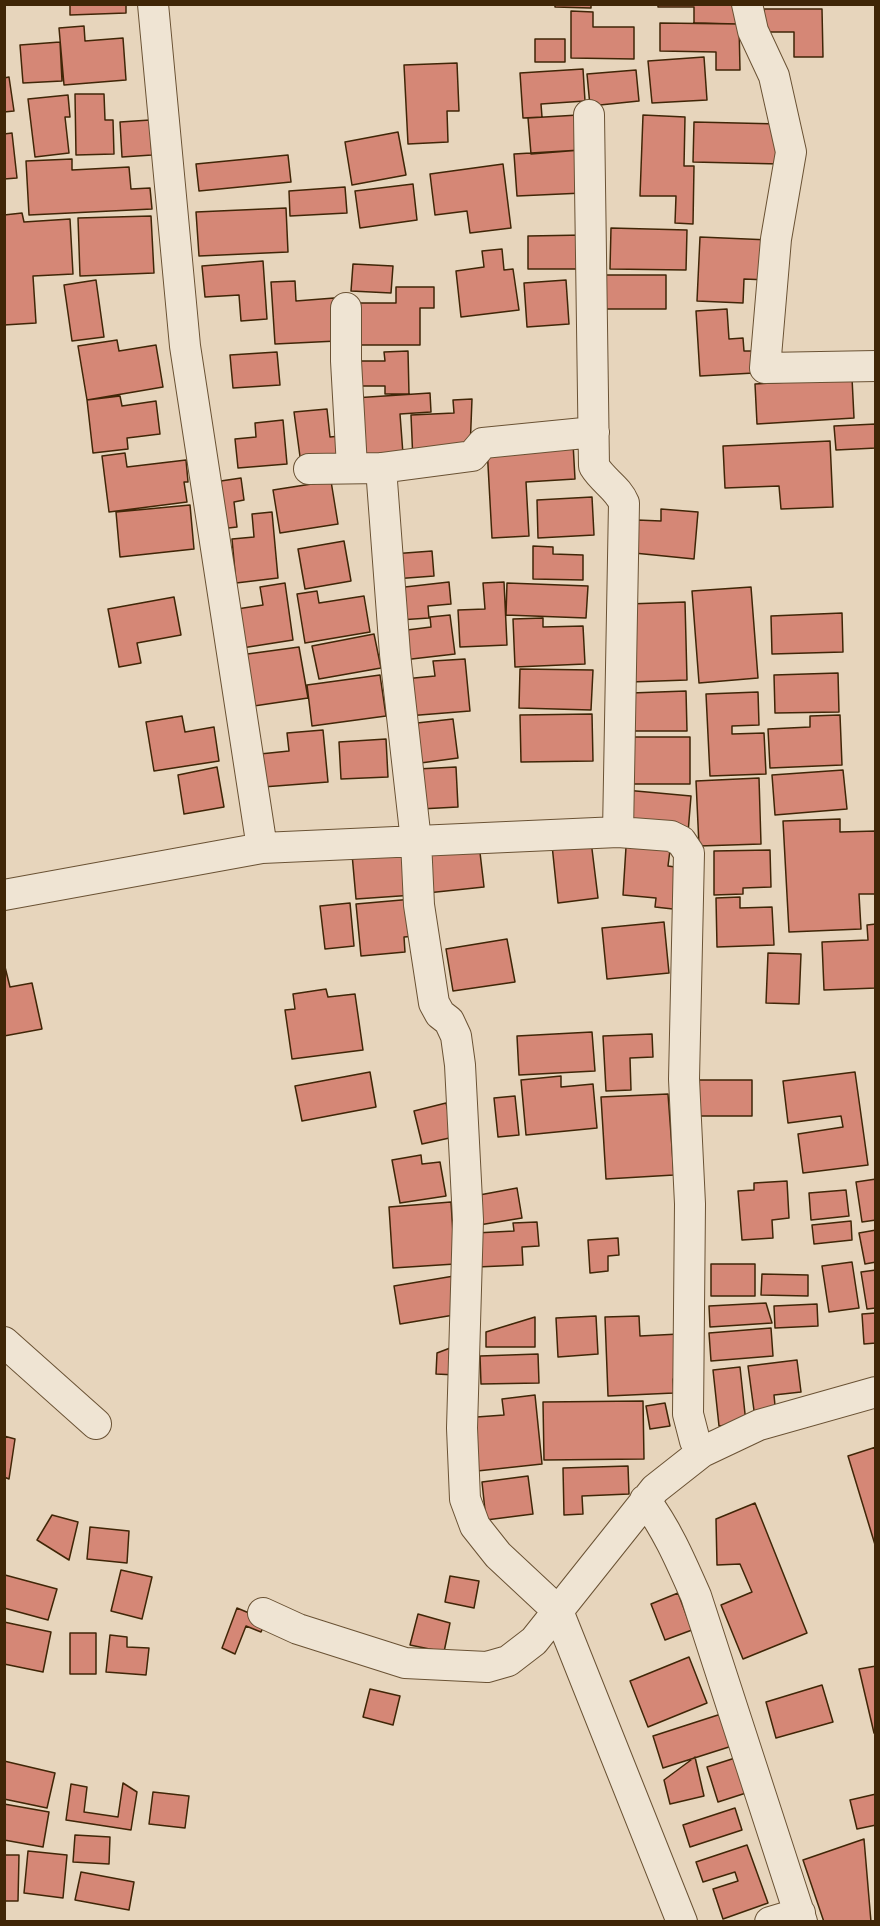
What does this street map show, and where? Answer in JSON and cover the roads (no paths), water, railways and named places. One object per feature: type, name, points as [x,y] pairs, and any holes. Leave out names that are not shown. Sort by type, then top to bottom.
[{"type":"street","points":[[153,4],[185,346],[262,848]]},
{"type":"street","points":[[747,4],[753,31],[774,76],[791,152],[776,239],[765,368],[876,366]]},
{"type":"street","points":[[589,115],[594,466],[605,481],[621,494],[624,503],[618,832]]},
{"type":"street","points":[[346,308],[352,466]]},
{"type":"street","points":[[309,469],[352,466],[381,468],[472,456],[483,443],[594,432]]},
{"type":"street","points":[[381,468],[395,654],[416,841],[419,905],[434,1003],[440,1014],[449,1021],[456,1036],[460,1065],[468,1220],[462,1416],[465,1499],[475,1526],[498,1555],[562,1620],[682,1922]]},
{"type":"street","points":[[4,895],[262,848],[618,832],[671,836],[681,841],[689,853],[684,1079],[690,1204],[688,1414],[694,1441],[702,1452]]},
{"type":"street","points":[[4,1342],[96,1424]]},
{"type":"street","points":[[262,1613],[298,1629],[405,1663],[487,1667],[508,1661],[562,1620],[651,1508],[655,1489],[702,1452],[759,1425],[876,1392]]},
{"type":"street","points":[[651,1508],[680,1558],[734,1708],[760,1798],[801,1917],[770,1922]]}]
